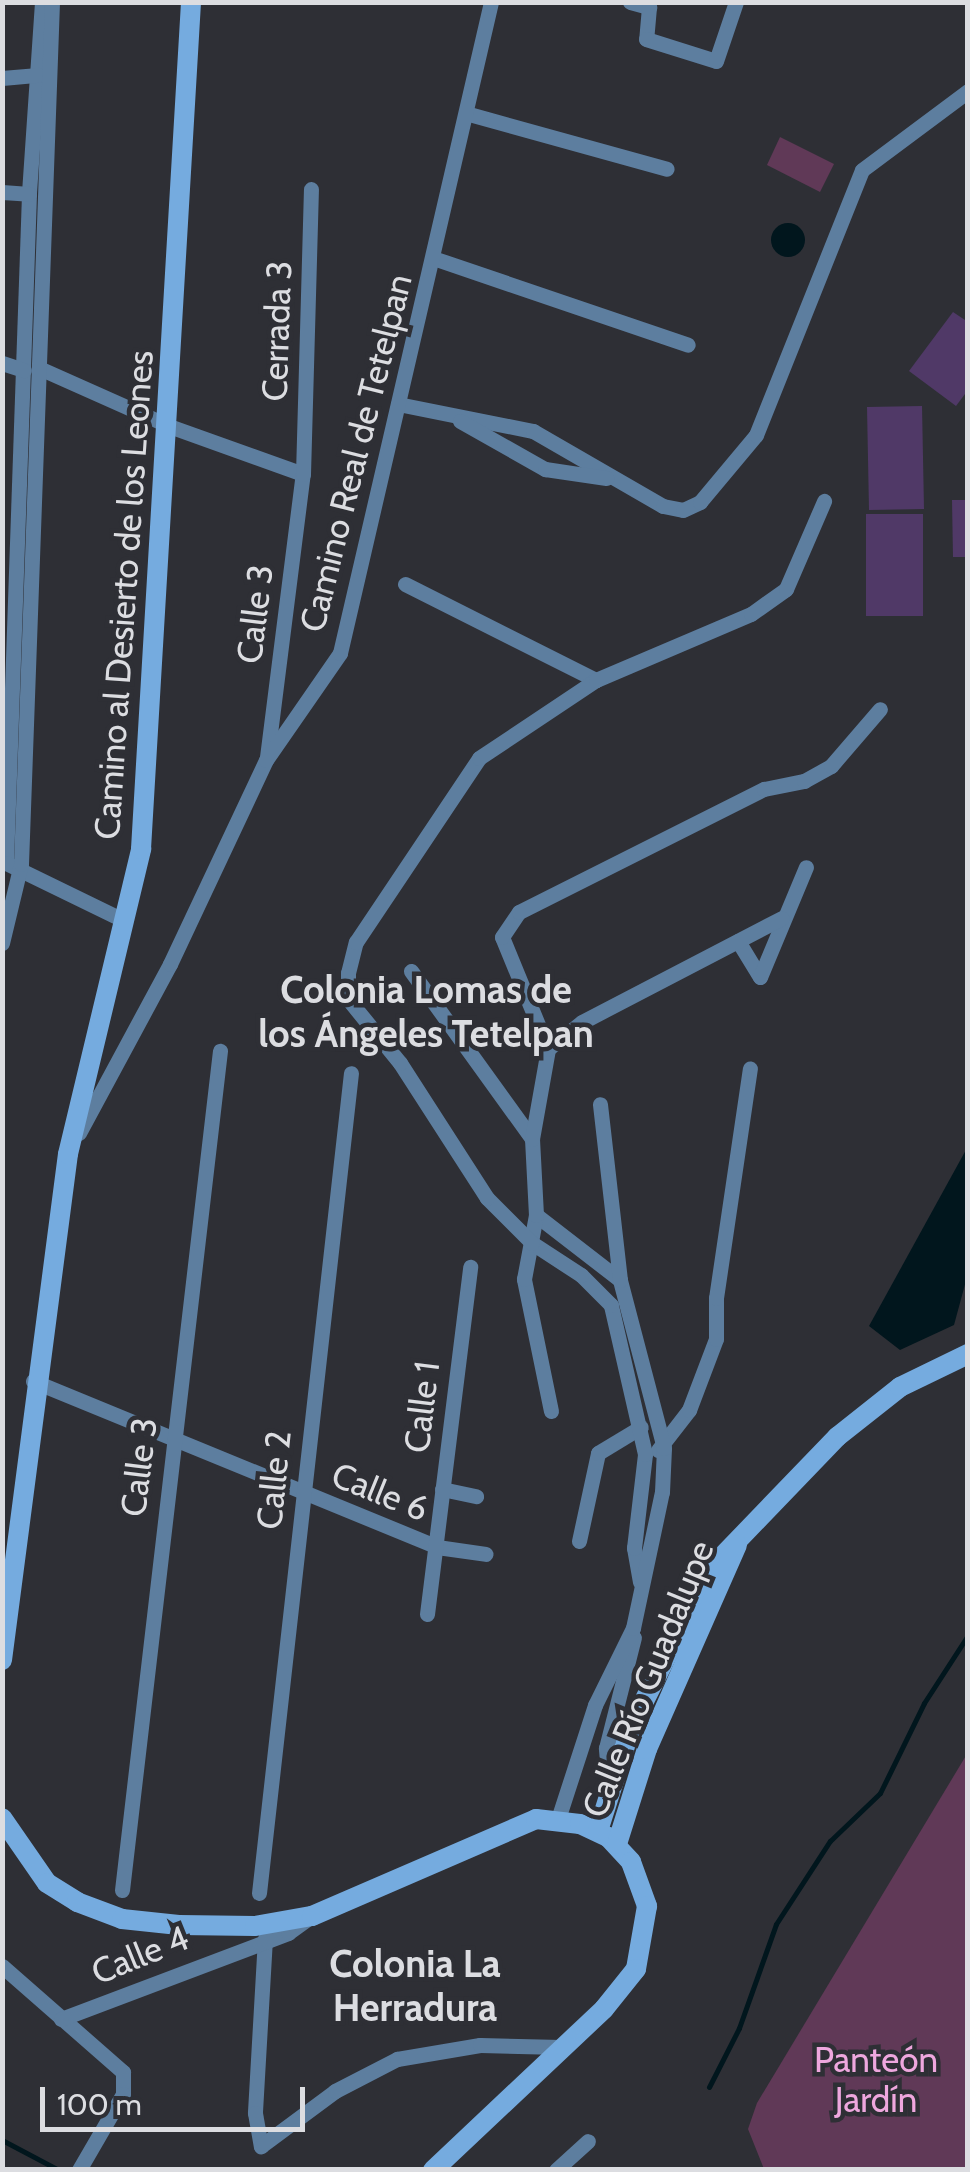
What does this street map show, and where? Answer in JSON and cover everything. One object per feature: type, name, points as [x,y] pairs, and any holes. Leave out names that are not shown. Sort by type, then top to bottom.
[{"type":"main road","name":"Camino al Desierto de los Leones","points":[[2,1660],[34,1381],[68,1154],[124,921],[150,771],[191,2]]},
{"type":"main road","name":"Calle Río Guadalupe","points":[[598,1830],[630,1727],[690,1606],[740,1538],[837,1436],[900,1387],[968,1354]]},
{"type":"main road","name":"Calle Río Guadalupe","points":[[617,1844],[648,1748],[740,1538]]},
{"type":"main road","points":[[2,1818],[48,1882],[105,1915],[179,1926],[255,1926],[312,1916],[356,1902],[517,1824],[558,1819],[598,1830],[617,1844],[647,1906],[642,1952],[625,1985],[433,2170]]},
{"type":"street","points":[[32,369],[29,194],[42,2]]},
{"type":"street","points":[[2,944],[19,872],[32,369],[52,2]]},
{"type":"street","name":"Camino Real de Tetelpan","points":[[68,1154],[170,964],[266,760],[340,652],[469,114],[491,2]]},
{"type":"street","points":[[630,2],[650,5],[646,39],[716,61],[736,2]]},
{"type":"street","points":[[2,78],[38,75]]},
{"type":"street","points":[[398,404],[460,421],[540,434],[575,451],[606,478],[683,510],[717,486],[756,435],[862,170],[968,91]]},
{"type":"street","points":[[469,114],[666,169]]},
{"type":"street","name":"Cerrada 3","points":[[302,474],[311,189]]},
{"type":"street","points":[[2,192],[29,194]]},
{"type":"street","points":[[434,258],[688,345]]},
{"type":"street","points":[[2,363],[32,369],[169,426],[302,474]]},
{"type":"street","points":[[460,421],[529,462],[565,476],[606,478]]},
{"type":"street","points":[[529,462],[540,434]]},
{"type":"street","name":"Calle 3","points":[[266,760],[302,474]]},
{"type":"street","points":[[640,1582],[634,1548],[645,1454],[611,1305],[592,1284],[532,1243],[502,1213],[348,999],[348,973],[356,942],[479,758],[596,680],[751,614],[786,589],[824,501]]},
{"type":"street","points":[[405,584],[596,680]]},
{"type":"street","points":[[551,1411],[524,1279],[536,1216],[532,1139],[548,1049],[502,937],[519,912],[764,789],[804,781],[831,766],[880,709]]},
{"type":"street","points":[[738,941],[760,976],[806,867]]},
{"type":"street","points":[[19,872],[124,921]]},
{"type":"street","points":[[548,1049],[582,1022],[782,918]]},
{"type":"street","points":[[411,971],[532,1139]]},
{"type":"street","name":"Calle 3","points":[[122,1890],[220,1051]]},
{"type":"street","points":[[645,1454],[664,1448],[705,1379],[716,1339],[716,1298],[750,1068]]},
{"type":"street","name":"Calle 2","points":[[260,1893],[350,1074]]},
{"type":"street","points":[[600,1104],[620,1280],[664,1448],[662,1492],[633,1628],[635,1646],[606,1748],[609,1790]]},
{"type":"street","points":[[502,1213],[536,1216],[620,1280]]},
{"type":"street","name":"Calle 1","points":[[427,1614],[470,1267]]},
{"type":"street","name":"Calle 6","points":[[34,1381],[437,1547],[486,1554]]},
{"type":"street","points":[[579,1541],[598,1453],[641,1427]]},
{"type":"street","points":[[442,1488],[476,1496]]},
{"type":"street","points":[[558,1819],[595,1705],[633,1628]]},
{"type":"street","name":"Calle 4","points":[[2,1966],[61,2019],[312,1916]]},
{"type":"street","points":[[266,1938],[255,2113],[261,2146],[334,2090],[397,2059],[480,2045],[561,2047]]},
{"type":"street","points":[[61,2019],[123,2072],[124,2083],[79,2170]]},
{"type":"street","points":[[556,2170],[588,2141]]},
{"type":"green space","points":[[780,137],[834,164],[820,192],[767,165]]},
{"type":"green space","name":"Panteón Jardín","points":[[967,1754],[967,2169],[764,2169],[748,2129],[757,2103]]},
{"type":"water","points":[[788,223],[800,228],[805,240],[800,252],[788,257],[776,252],[771,240],[776,228]]},
{"type":"water","points":[[967,1148],[967,1277],[954,1325],[900,1350],[869,1326]]},
{"type":"building","points":[[953,312],[968,322],[968,390],[956,406],[909,371]]},
{"type":"building","points":[[922,406],[924,509],[869,510],[867,407]]},
{"type":"building","points":[[952,500],[968,500],[968,557],[953,557]]},
{"type":"building","points":[[866,514],[923,514],[923,616],[866,616]]},
{"type":"waterway","points":[[709,2087],[739,2028],[776,1924],[830,1841],[880,1793],[924,1703],[968,1635]]},
{"type":"waterway","points":[[2,2140],[59,2170]]},
{"type":"district","name":"Colonia Lomas de los Ángeles Tetelpan","points":[[426,1012]]},
{"type":"district","name":"Colonia La Herradura","points":[[415,1986]]}]
